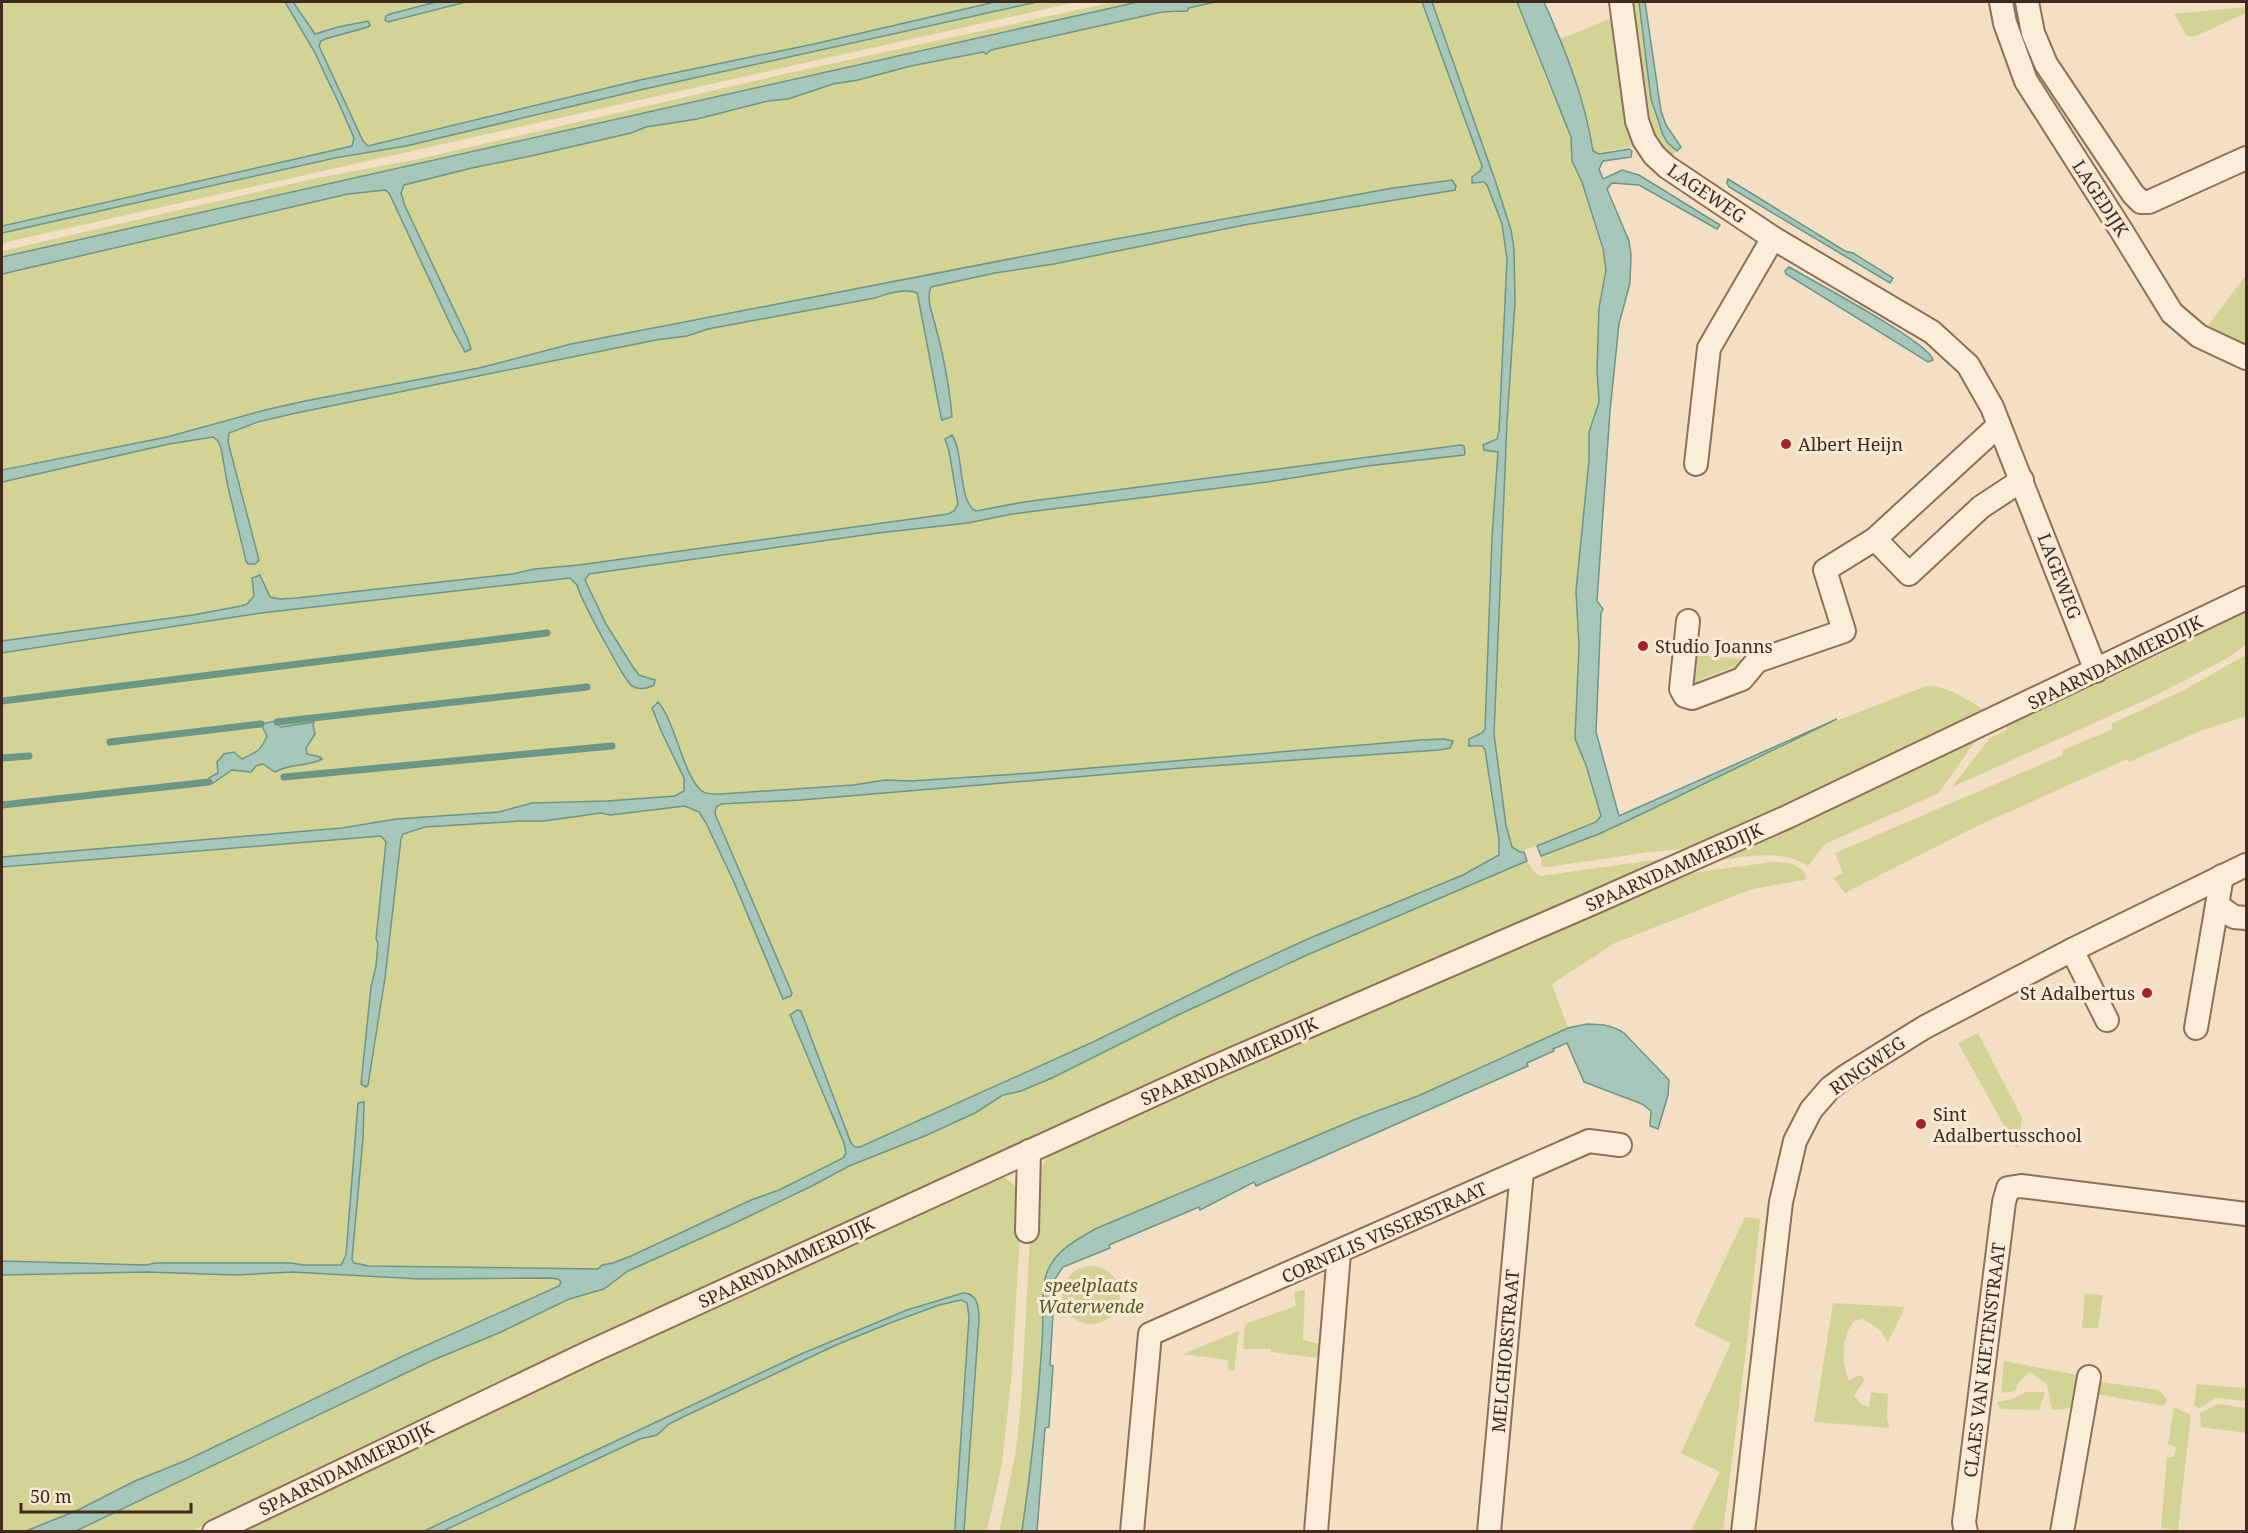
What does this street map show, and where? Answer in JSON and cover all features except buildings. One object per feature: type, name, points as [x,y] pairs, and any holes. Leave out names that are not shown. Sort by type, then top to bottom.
[{"type":"street","name":"LAGEWEG","points":[[1620,2],[1636,121],[1644,140],[1654,155],[1667,167],[1773,238],[1932,332],[1968,365],[1992,407],[2096,671]]},
{"type":"street","name":"LAGEDIJK","points":[[2001,2],[2005,22],[2026,81],[2172,314],[2199,336],[2247,358]]},
{"type":"street","name":"LAGEDIJK","points":[[2027,2],[2033,33],[2046,64],[2140,202],[2149,202],[2247,158]]},
{"type":"street","points":[[1696,464],[1709,348],[1773,238]]},
{"type":"street","points":[[1688,621],[1681,689],[1685,696],[1692,698],[1742,679],[1757,661],[1844,631],[1825,570],[1875,539],[1999,425]]},
{"type":"street","points":[[1875,539],[1909,574],[1981,507],[2022,480]]},
{"type":"street","name":"SPAARNDAMMERDIJK","points":[[214,1532],[601,1347],[1212,1068],[1726,844],[2247,598]]},
{"type":"street","name":"RINGWEG","points":[[1743,1532],[1781,1202],[1795,1141],[1811,1110],[1830,1088],[1871,1059],[1968,1003],[2247,865]]},
{"type":"street","points":[[2196,1028],[2222,876]]},
{"type":"street","points":[[2217,905],[2234,917],[2247,918]]},
{"type":"street","points":[[2072,950],[2107,1020]]},
{"type":"street","name":"CORNELIS VISSERSTRAAT","points":[[1132,1532],[1150,1334],[1339,1253],[1589,1141],[1620,1145]]},
{"type":"street","points":[[1027,1231],[1029,1151]]},
{"type":"street","name":"MELCHIORSTRAAT","points":[[1489,1532],[1522,1172]]},
{"type":"street","name":"CLAES VAN KIETENSTRAAT","points":[[1966,1532],[1964,1521],[2004,1202],[2008,1188],[2021,1186],[2247,1214]]},
{"type":"street","points":[[1316,1532],[1339,1253]]},
{"type":"street","points":[[2062,1532],[2088,1377]]},
{"type":"green space","points":[[2,2],[285,2],[314,51],[354,138],[352,146],[2,226]]},
{"type":"green space","points":[[293,2],[436,2],[390,14],[384,18],[399,20],[466,2],[998,2],[814,44],[640,80],[368,146],[363,141],[319,46],[325,39],[368,27],[347,25],[315,34]]},
{"type":"green space","points":[[1037,2],[1077,2],[2,243],[2,233],[309,164],[406,146],[640,90]]},
{"type":"green space","points":[[1114,2],[1139,2],[2,257],[2,251],[317,178],[419,159],[793,72]]},
{"type":"green space","points":[[1215,2],[1422,2],[1482,166],[1478,173],[1472,176],[1472,183],[1487,184],[1502,224],[1507,259],[1499,431],[1498,439],[1484,444],[1498,451],[1492,537],[1485,729],[1482,733],[1471,737],[1475,747],[1484,748],[1499,840],[1499,855],[1463,875],[1310,938],[1093,1042],[860,1147],[855,1147],[851,1143],[801,1011],[790,1015],[844,1143],[846,1153],[843,1158],[779,1190],[751,1200],[631,1256],[602,1265],[598,1269],[369,1266],[354,1263],[352,1259],[363,1139],[363,1102],[358,1103],[346,1255],[341,1265],[155,1263],[146,1265],[2,1261],[2,867],[381,836],[386,842],[376,939],[378,943],[376,966],[371,987],[361,1084],[364,1086],[376,1041],[401,839],[403,834],[425,827],[544,821],[601,813],[610,815],[686,806],[699,813],[706,823],[733,880],[783,999],[791,996],[792,993],[715,814],[716,807],[721,804],[801,800],[1450,748],[1421,740],[1032,773],[911,781],[885,780],[854,785],[711,794],[702,791],[690,774],[669,721],[658,702],[653,704],[652,708],[684,778],[684,791],[675,796],[532,803],[499,812],[396,819],[342,828],[2,857],[2,653],[261,613],[570,578],[577,585],[608,651],[627,681],[652,679],[639,675],[633,667],[606,624],[585,579],[586,575],[878,533],[968,523],[1012,514],[1465,455],[1461,445],[1024,502],[976,511],[965,489],[954,437],[945,439],[958,504],[954,511],[948,514],[579,565],[535,569],[512,574],[308,597],[274,599],[267,593],[262,576],[252,579],[254,596],[247,604],[241,606],[193,615],[2,641],[2,482],[213,436],[221,448],[246,561],[259,560],[228,442],[228,436],[232,431],[296,413],[907,291],[917,293],[942,420],[952,418],[938,332],[931,311],[929,293],[931,287],[1244,225],[1455,190],[1452,180],[1393,188],[1056,250],[571,344],[479,368],[305,401],[167,437],[2,470],[2,274],[348,194],[385,190],[389,193],[463,351],[471,348],[405,206],[401,193],[405,185],[631,133],[646,127],[697,119],[768,101],[788,99],[833,84],[877,74],[1162,12],[1175,13]]},
{"type":"green space","points":[[1432,2],[1517,2],[1547,81],[1566,123],[1575,166],[1582,182],[1606,264],[1599,308],[1597,370],[1599,402],[1589,432],[1589,460],[1576,591],[1579,646],[1575,739],[1586,765],[1601,816],[1596,822],[1520,852],[1512,847],[1506,825],[1494,734],[1507,422],[1515,302],[1514,249],[1511,230],[1496,183]]},
{"type":"green space","points":[[1631,2],[1639,2],[1653,107],[1661,131],[1677,151],[1670,156],[1660,145],[1646,107]]},
{"type":"green space","points":[[2246,7],[2246,13],[2196,36],[2187,36],[2174,14]]},
{"type":"green space","points":[[1612,18],[1622,92],[1634,146],[1597,153],[1593,151],[1589,125],[1560,39]]},
{"type":"green space","points":[[2246,275],[2246,345],[2206,328]]},
{"type":"green space","points":[[2246,609],[2246,645],[2226,659],[2152,697],[1952,787],[1990,738],[2007,730],[2006,725],[2161,654]]},
{"type":"green space","points":[[1697,655],[1743,659],[1744,661],[1736,675],[1733,667],[1699,680],[1701,689],[1692,686],[1693,657]]},
{"type":"green space","points":[[2246,655],[2246,716],[2200,731],[2129,762],[2127,759],[1973,828],[1845,893],[1834,878],[1843,873],[1835,853],[2063,755],[2063,750],[2113,729],[2111,724],[2184,690]]},
{"type":"green space","points":[[1926,686],[1949,690],[1983,709],[1981,715],[1694,848],[1542,867],[1541,856],[1599,834],[1813,730]]},
{"type":"green space","points":[[1981,733],[1939,793],[1825,844],[1808,866],[1797,860],[1774,855],[1714,861]]},
{"type":"green space","points":[[1661,859],[1665,862],[192,1531],[76,1532],[431,1361],[501,1332],[569,1299],[595,1292],[628,1271],[735,1223],[849,1166],[927,1135],[1003,1095],[1021,1091],[1052,1078],[1176,1016],[1307,955],[1527,861],[1534,872],[1540,876]]},
{"type":"green space","points":[[1773,862],[1788,863],[1800,868],[1806,876],[1805,880],[1752,889],[1615,943],[1552,984],[1568,1028],[1418,1096],[1361,1117],[1096,1229],[1047,1272],[1044,1286],[1044,1326],[1036,1429],[1022,1531],[999,1532],[1015,1457],[1021,1403],[1033,1180],[1047,1158],[1087,1133],[1675,878],[1698,872]]},
{"type":"green space","points":[[1978,1033],[2022,1118],[2017,1149],[1958,1043]]},
{"type":"green space","points":[[996,1177],[1006,1178],[1016,1187],[1021,1216],[1012,1372],[1002,1463],[987,1531],[964,1531],[979,1320],[975,1298],[963,1293],[907,1310],[801,1354],[424,1531],[237,1532],[393,1454]]},
{"type":"green space","points":[[1745,1217],[1760,1219],[1723,1531],[1691,1531],[1720,1472],[1681,1453],[1731,1343],[1694,1325]]},
{"type":"green space","name":"speelplaats Waterwende","points":[[1091,1266],[1107,1271],[1115,1279],[1120,1295],[1115,1311],[1107,1319],[1091,1324],[1075,1319],[1067,1311],[1062,1295],[1067,1279],[1075,1271]]},
{"type":"green space","points":[[147,1272],[235,1275],[292,1272],[420,1279],[550,1278],[561,1282],[560,1286],[405,1355],[187,1460],[135,1481],[78,1511],[26,1531],[2,1532],[2,1275]]},
{"type":"green space","points":[[1305,1290],[1303,1340],[1320,1344],[1319,1358],[1271,1352],[1271,1349],[1243,1349],[1245,1324],[1296,1306],[1294,1292]]},
{"type":"green space","points":[[2085,1294],[2103,1295],[2098,1328],[2082,1328]]},
{"type":"green space","points":[[961,1300],[967,1303],[969,1308],[955,1531],[443,1532],[640,1439],[657,1435],[669,1424],[836,1345],[890,1322]]},
{"type":"green space","points":[[1833,1303],[1905,1307],[1888,1342],[1880,1330],[1863,1319],[1854,1321],[1847,1335],[1844,1350],[1849,1381],[1856,1376],[1862,1376],[1864,1381],[1854,1395],[1861,1404],[1869,1407],[1871,1392],[1888,1394],[1887,1420],[1890,1428],[1814,1422]]},
{"type":"green space","points":[[1239,1331],[1234,1371],[1228,1370],[1228,1360],[1183,1354]]},
{"type":"green space","points":[[2004,1361],[2078,1375],[2074,1408],[2052,1410],[2047,1385],[2030,1372],[2019,1382],[2015,1391],[2001,1393]]},
{"type":"green space","points":[[2093,1381],[2159,1390],[2167,1399],[2165,1406],[2090,1393]]},
{"type":"green space","points":[[2197,1384],[2246,1388],[2246,1401],[2216,1398],[2199,1408],[2194,1406]]},
{"type":"green space","points":[[2026,1392],[2045,1392],[2039,1410],[2000,1409],[1997,1402],[2012,1399]]},
{"type":"green space","points":[[2218,1404],[2246,1408],[2246,1433],[2201,1427],[2200,1413]]},
{"type":"green space","points":[[2174,1407],[2191,1415],[2178,1530],[2161,1528],[2167,1457],[2174,1457],[2176,1448],[2168,1444]]},
{"type":"shaded area","points":[[285,2],[293,2],[315,34],[368,21],[370,25],[368,27],[325,39],[319,46],[363,141],[368,146],[640,80],[814,44],[995,2],[1037,2],[640,90],[406,146],[335,158],[2,233],[2,226],[352,146],[354,138],[340,106],[314,51]]},
{"type":"shaded area","points":[[436,2],[466,2],[388,22],[385,20],[390,14]]},
{"type":"shaded area","points":[[1138,2],[1215,2],[1189,8],[1187,11],[1162,12],[991,50],[986,54],[983,52],[911,66],[833,84],[788,99],[768,101],[697,119],[646,127],[631,133],[404,185],[401,193],[405,206],[467,337],[471,349],[465,352],[389,193],[385,190],[348,194],[2,274],[2,257]]},
{"type":"shaded area","points":[[1422,2],[1432,2],[1496,183],[1511,230],[1514,249],[1515,302],[1507,422],[1494,734],[1506,825],[1512,847],[1524,852],[1527,861],[1307,955],[1176,1016],[1052,1078],[1021,1091],[1003,1095],[975,1113],[849,1166],[735,1223],[628,1271],[604,1289],[569,1299],[501,1332],[431,1361],[76,1531],[26,1531],[187,1460],[405,1355],[559,1286],[561,1282],[550,1278],[420,1279],[292,1272],[235,1275],[147,1272],[2,1275],[2,1261],[146,1265],[155,1263],[291,1263],[341,1265],[346,1255],[358,1103],[364,1102],[363,1139],[352,1259],[354,1263],[369,1266],[598,1269],[602,1265],[631,1256],[751,1200],[779,1190],[843,1158],[846,1153],[844,1143],[790,1015],[797,1010],[801,1011],[851,1143],[855,1147],[860,1147],[1093,1042],[1310,938],[1463,875],[1499,855],[1499,840],[1485,750],[1482,746],[1469,746],[1469,739],[1482,733],[1485,729],[1492,537],[1498,452],[1484,450],[1483,445],[1497,439],[1499,431],[1507,259],[1502,224],[1487,185],[1484,182],[1472,183],[1472,177],[1481,170],[1482,166]]},
{"type":"shaded area","points":[[1517,2],[1544,2],[1573,75],[1585,112],[1593,151],[1599,154],[1629,149],[1632,151],[1631,157],[1603,161],[1599,169],[1603,179],[1622,170],[1639,175],[1720,225],[1717,229],[1639,185],[1612,183],[1607,189],[1629,241],[1631,255],[1630,283],[1619,324],[1610,411],[1597,601],[1603,609],[1596,732],[1619,816],[1837,719],[1599,834],[1541,856],[1537,846],[1596,822],[1601,816],[1586,765],[1575,739],[1579,646],[1576,591],[1589,460],[1589,432],[1599,402],[1597,370],[1599,308],[1606,270],[1603,249],[1582,182],[1572,161],[1571,137]]},
{"type":"shaded area","points":[[1639,2],[1645,2],[1661,111],[1666,125],[1681,147],[1677,151],[1663,135],[1651,99]]},
{"type":"shaded area","points":[[1728,179],[1893,278],[1890,283],[1729,187]]},
{"type":"shaded area","points":[[1452,180],[1456,186],[1455,190],[1244,225],[931,287],[930,304],[944,363],[952,417],[942,420],[917,293],[907,291],[708,329],[687,336],[656,340],[258,422],[229,433],[228,442],[259,560],[255,564],[248,564],[246,561],[221,448],[213,437],[169,444],[2,482],[2,470],[167,437],[305,401],[479,368],[571,344],[1056,250],[1393,188]]},
{"type":"shaded area","points":[[1789,267],[1892,327],[1927,352],[1933,360],[1928,362],[1786,274],[1785,271]]},
{"type":"shaded area","points":[[952,435],[956,443],[966,498],[976,511],[1024,502],[1461,445],[1464,446],[1465,453],[1464,455],[1012,514],[968,523],[878,533],[589,574],[585,580],[606,624],[639,675],[655,680],[654,685],[643,688],[632,686],[628,681],[612,656],[577,585],[570,578],[261,613],[2,653],[2,641],[193,615],[241,606],[247,604],[254,596],[252,578],[260,575],[270,597],[297,598],[512,574],[535,569],[579,565],[948,514],[954,511],[958,504],[945,439]]},
{"type":"shaded area","points":[[658,702],[669,721],[690,774],[702,791],[711,794],[854,785],[885,780],[911,781],[1032,773],[1421,740],[1453,741],[1450,748],[1439,750],[1182,768],[801,800],[721,804],[716,807],[715,814],[792,993],[791,996],[783,999],[733,880],[699,812],[685,806],[610,815],[601,813],[544,821],[425,827],[403,834],[385,978],[366,1087],[361,1084],[371,987],[376,966],[378,943],[376,939],[386,842],[381,836],[2,867],[2,857],[342,828],[396,819],[499,812],[532,803],[675,796],[684,791],[684,778],[652,708]]},
{"type":"shaded area","points":[[275,721],[281,727],[314,722],[315,734],[306,748],[307,754],[322,759],[275,772],[263,764],[256,766],[251,772],[232,770],[210,783],[209,778],[218,773],[217,762],[224,754],[234,752],[242,759],[254,753],[263,745],[267,736],[261,724]]},
{"type":"shaded area","points":[[1587,1024],[1615,1028],[1624,1033],[1669,1080],[1668,1095],[1658,1129],[1650,1126],[1651,1111],[1642,1104],[1584,1082],[1567,1043],[1527,1063],[1528,1066],[1256,1186],[1254,1182],[1200,1210],[1199,1207],[1063,1267],[1055,1279],[1049,1427],[1045,1428],[1037,1531],[1022,1531],[1038,1391],[1043,1335],[1044,1285],[1048,1270],[1062,1251],[1095,1229],[1361,1117],[1418,1096],[1568,1028]]},
{"type":"shaded area","points":[[963,1293],[975,1298],[979,1320],[964,1531],[955,1531],[969,1317],[967,1303],[961,1300],[939,1305],[836,1345],[669,1424],[657,1435],[640,1439],[443,1531],[424,1531],[801,1354],[907,1310]]},
{"type":"waterway","points":[[2,701],[547,633]]},
{"type":"waterway","points":[[277,722],[587,687]]},
{"type":"waterway","points":[[110,742],[261,724]]},
{"type":"waterway","points":[[284,777],[612,746]]},
{"type":"waterway","points":[[2,758],[29,756]]},
{"type":"waterway","points":[[2,805],[209,782]]},
{"type":"place","name":"Albert Heijn","points":[[1786,444]]},
{"type":"place","name":"Studio Joanns","points":[[1643,646]]},
{"type":"place","name":"St Adalbertus","points":[[2147,993]]},
{"type":"place","name":"Sint Adalbertusschool","points":[[1921,1124]]}]
